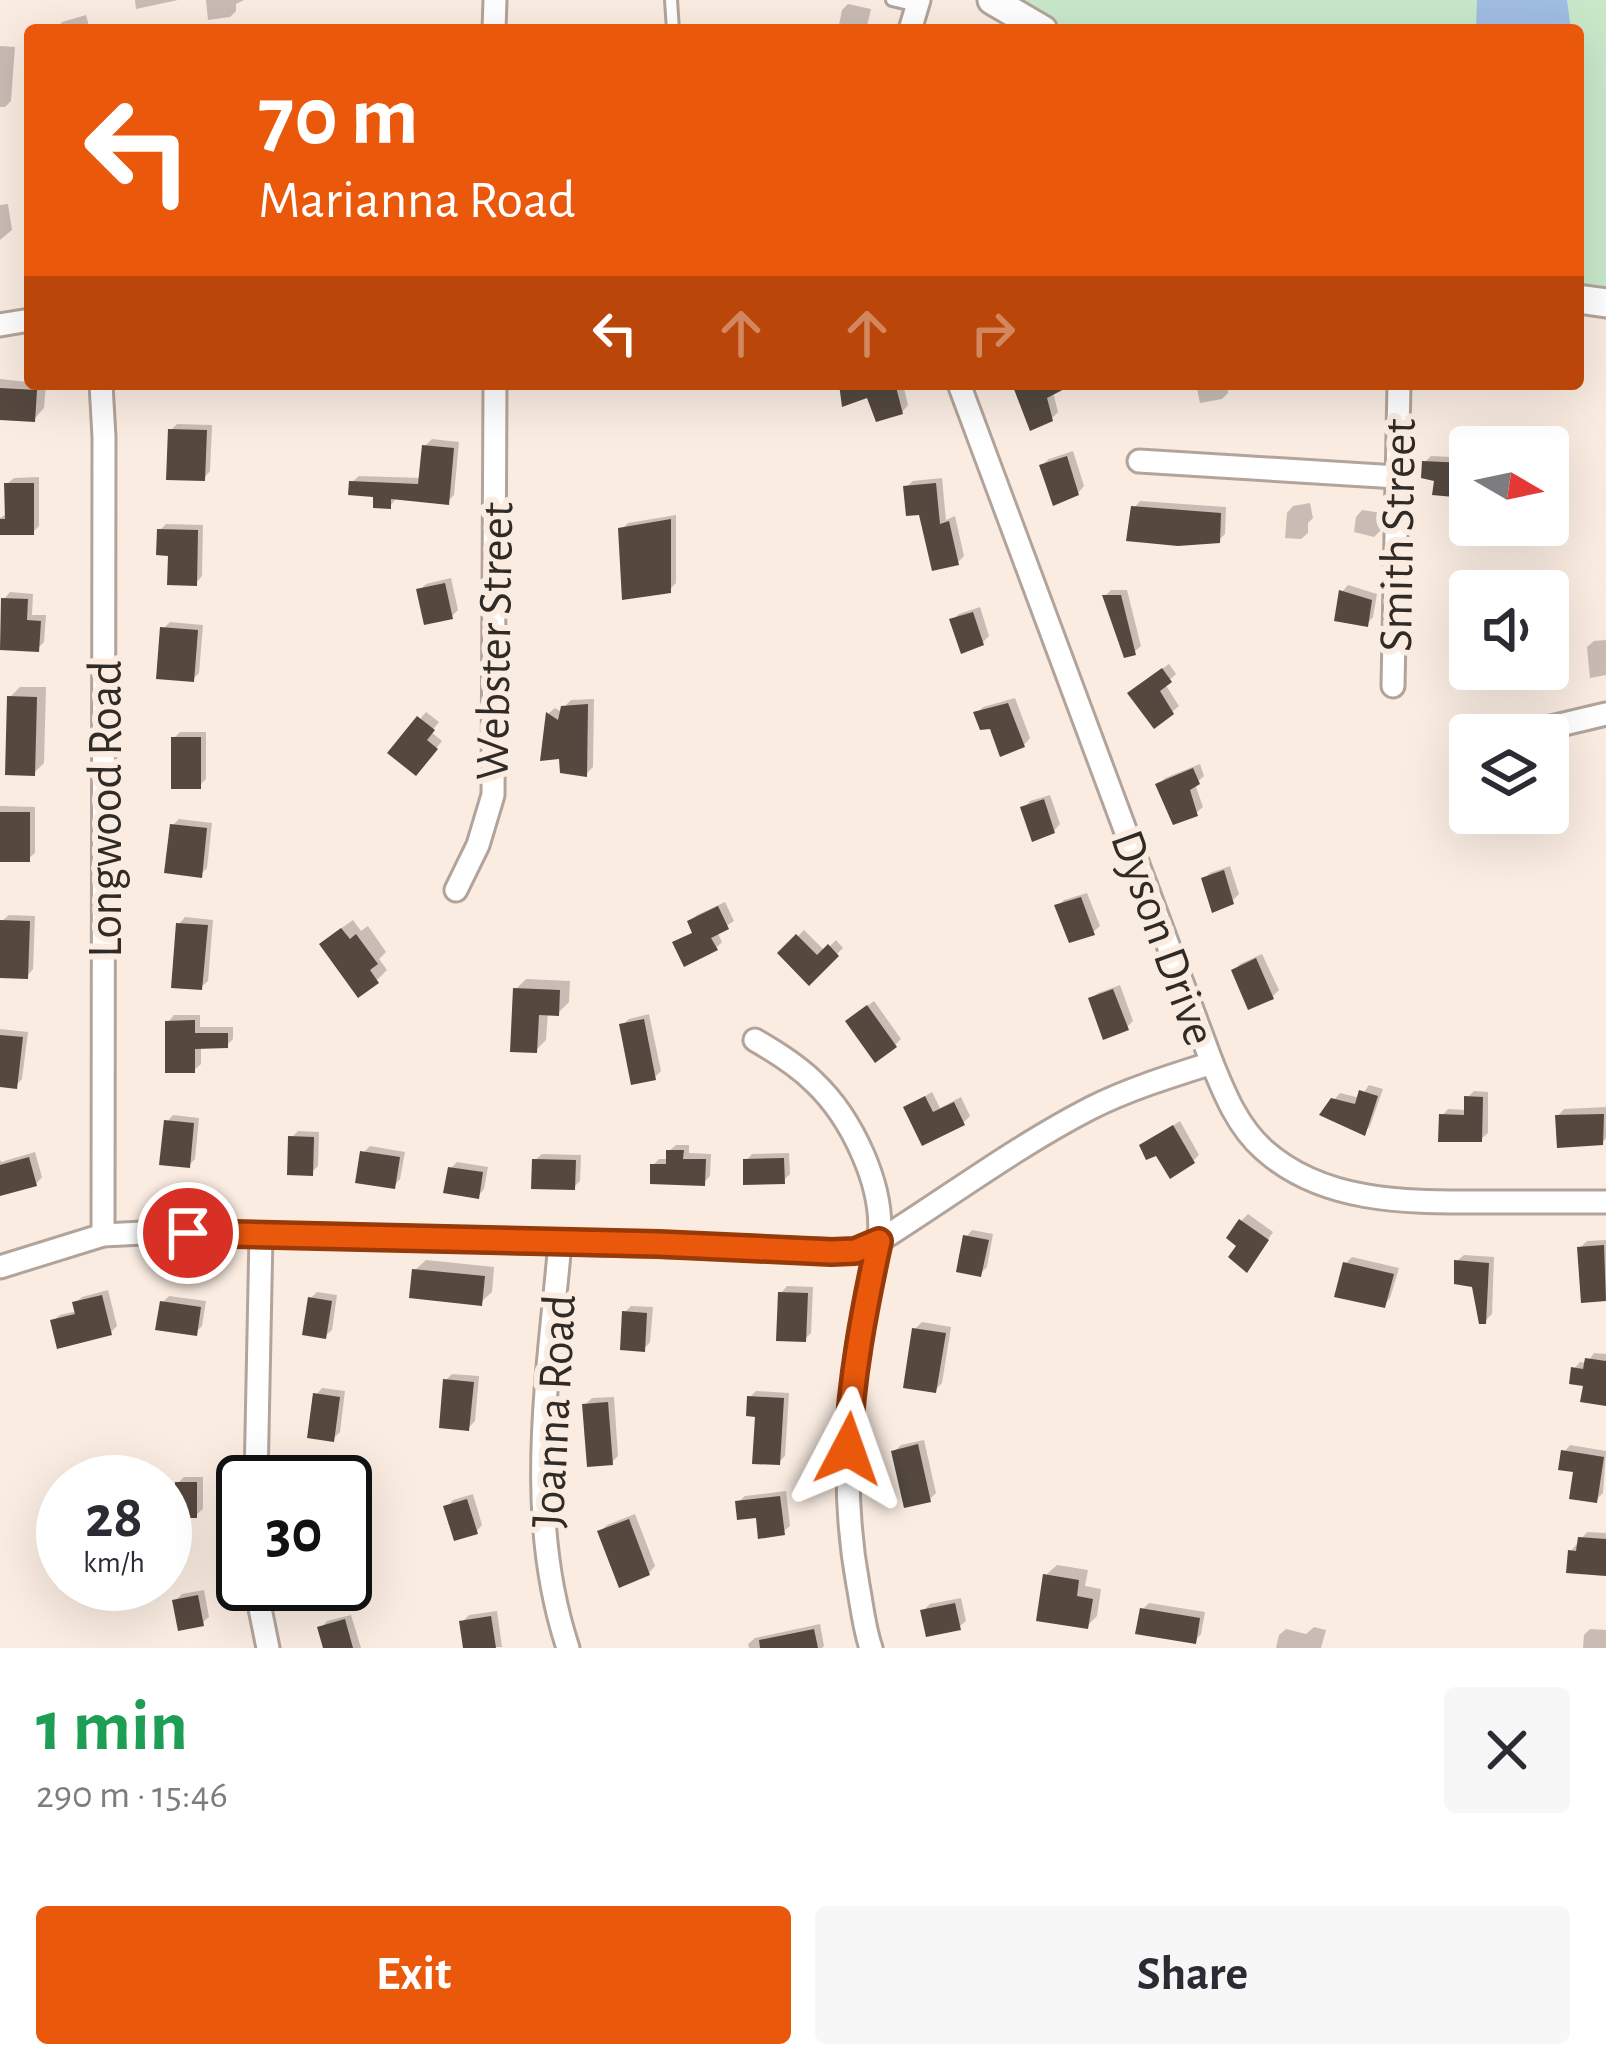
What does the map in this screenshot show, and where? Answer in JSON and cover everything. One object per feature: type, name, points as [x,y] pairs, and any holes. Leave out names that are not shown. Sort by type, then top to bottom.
[{"type":"street","points":[[1007,4],[1035,24]]},
{"type":"street","name":"Longwood Road","points":[[102,390],[104,1235]]},
{"type":"street","name":"Webster Street","points":[[456,890],[478,845],[493,795],[495,390]]},
{"type":"street","name":"Dyson Drive","points":[[961,390],[1212,1063],[1240,1124],[1290,1170],[1320,1184],[1383,1199],[1606,1202]]},
{"type":"street","name":"Smith Street","points":[[1393,686],[1399,390]]},
{"type":"street","points":[[1139,461],[1397,477]]},
{"type":"street","points":[[1569,723],[1606,714]]},
{"type":"street","points":[[755,1040],[818,1085],[854,1138],[875,1187],[879,1241],[859,1337],[846,1487],[850,1539],[871,1648]]},
{"type":"street","points":[[0,1267],[104,1235],[179,1232],[855,1251],[879,1241],[1028,1143],[1094,1107],[1212,1063]]},
{"type":"street","points":[[257,1455],[261,1235]]},
{"type":"street","name":"Joanna Road","points":[[560,1243],[541,1489],[546,1555],[568,1648]]},
{"type":"street","points":[[260,1611],[268,1648]]},
{"type":"lane","points":[[892,0],[918,3]]},
{"type":"green space","points":[[1024,0],[1606,0],[1606,288],[1584,284],[1584,24],[1061,24]]},
{"type":"water","points":[[1477,0],[1567,0],[1570,24],[1476,24]]},
{"type":"building","points":[[0,388],[37,390],[35,422],[0,420]]},
{"type":"building","points":[[840,390],[897,390],[903,414],[876,422],[867,398],[842,407]]},
{"type":"building","points":[[1014,390],[1062,390],[1047,398],[1053,421],[1030,431]]},
{"type":"building","points":[[168,429],[207,430],[205,481],[166,480]]},
{"type":"building","points":[[422,445],[454,448],[449,505],[391,499],[391,509],[373,508],[373,497],[348,495],[349,481],[418,484]]},
{"type":"building","points":[[1067,456],[1079,495],[1053,506],[1039,465]]},
{"type":"building","points":[[1422,461],[1449,462],[1449,497],[1432,495],[1434,481],[1421,478]]},
{"type":"building","points":[[4,483],[34,483],[34,535],[0,535],[0,519],[5,519]]},
{"type":"building","points":[[936,483],[940,524],[949,521],[959,565],[932,571],[919,515],[906,516],[903,486]]},
{"type":"building","points":[[1131,506],[1221,513],[1220,543],[1178,546],[1126,541]]},
{"type":"building","points":[[671,519],[671,593],[622,600],[618,528]]},
{"type":"building","points":[[157,529],[198,530],[197,586],[167,585],[168,556],[156,555]]},
{"type":"building","points":[[445,583],[453,619],[424,625],[416,589]]},
{"type":"building","points":[[1339,590],[1372,600],[1368,627],[1334,621]]},
{"type":"building","points":[[1102,595],[1121,595],[1136,655],[1124,658]]},
{"type":"building","points":[[1,598],[28,599],[27,620],[41,621],[39,652],[0,650]]},
{"type":"building","points":[[973,612],[984,645],[961,654],[949,619]]},
{"type":"building","points":[[160,627],[198,630],[194,682],[156,679]]},
{"type":"building","points":[[1162,668],[1172,682],[1160,691],[1174,714],[1154,729],[1127,693]]},
{"type":"building","points":[[7,696],[37,697],[35,776],[5,775]]},
{"type":"building","points":[[1008,703],[1025,747],[1000,757],[990,729],[980,730],[973,712]]},
{"type":"building","points":[[588,704],[587,777],[560,773],[559,759],[540,761],[546,712],[558,720],[561,706]]},
{"type":"building","points":[[417,716],[435,730],[427,740],[438,749],[416,776],[387,753]]},
{"type":"building","points":[[171,737],[201,737],[201,789],[171,789]]},
{"type":"building","points":[[1193,768],[1200,784],[1190,790],[1198,816],[1173,825],[1155,784]]},
{"type":"building","points":[[1044,799],[1055,833],[1032,842],[1020,807]]},
{"type":"building","points":[[0,812],[30,812],[30,862],[0,862]]},
{"type":"building","points":[[170,824],[207,828],[202,878],[164,873]]},
{"type":"building","points":[[1224,870],[1234,904],[1212,913],[1201,878]]},
{"type":"building","points":[[1081,897],[1095,935],[1069,943],[1054,905]]},
{"type":"building","points":[[718,906],[729,929],[711,938],[718,950],[684,967],[672,942],[692,933],[687,921]]},
{"type":"building","points":[[0,920],[30,921],[28,979],[0,978]]},
{"type":"building","points":[[176,923],[208,925],[202,990],[171,988]]},
{"type":"building","points":[[341,928],[350,939],[356,934],[378,964],[370,970],[379,983],[358,998],[319,944]]},
{"type":"building","points":[[796,934],[817,955],[828,944],[839,956],[809,986],[777,953]]},
{"type":"building","points":[[1256,958],[1274,999],[1248,1010],[1231,970]]},
{"type":"building","points":[[513,988],[560,990],[559,1016],[539,1015],[537,1053],[510,1052]]},
{"type":"building","points":[[1113,989],[1129,1030],[1103,1040],[1088,998]]},
{"type":"building","points":[[867,1005],[897,1047],[875,1063],[845,1021]]},
{"type":"building","points":[[644,1019],[656,1080],[631,1085],[619,1024]]},
{"type":"building","points":[[195,1020],[195,1033],[228,1033],[228,1048],[195,1049],[195,1073],[165,1073],[165,1021]]},
{"type":"building","points":[[0,1035],[23,1037],[17,1089],[0,1087]]},
{"type":"building","points":[[1359,1090],[1378,1096],[1365,1136],[1319,1115],[1331,1098],[1355,1104]]},
{"type":"building","points":[[925,1096],[933,1112],[954,1102],[965,1125],[922,1146],[903,1107]]},
{"type":"building","points":[[1464,1096],[1483,1097],[1482,1142],[1438,1142],[1439,1114],[1464,1115]]},
{"type":"building","points":[[1604,1114],[1603,1145],[1557,1148],[1555,1115]]},
{"type":"building","points":[[164,1120],[194,1123],[190,1168],[159,1165]]},
{"type":"building","points":[[1173,1125],[1195,1163],[1170,1179],[1156,1156],[1146,1160],[1139,1145]]},
{"type":"building","points":[[288,1136],[314,1137],[313,1176],[287,1175]]},
{"type":"building","points":[[666,1150],[684,1150],[683,1159],[706,1159],[705,1186],[650,1184],[650,1164],[666,1164]]},
{"type":"building","points":[[360,1151],[400,1157],[395,1189],[355,1183]]},
{"type":"building","points":[[29,1157],[37,1186],[0,1196],[0,1165]]},
{"type":"building","points":[[784,1158],[785,1184],[743,1185],[743,1159]]},
{"type":"building","points":[[532,1159],[576,1160],[575,1190],[531,1189]]},
{"type":"building","points":[[448,1167],[483,1172],[479,1199],[443,1193]]},
{"type":"building","points":[[1239,1219],[1269,1240],[1247,1273],[1228,1257],[1236,1246],[1226,1238]]},
{"type":"building","points":[[963,1235],[989,1240],[981,1277],[956,1272]]},
{"type":"building","points":[[1604,1245],[1606,1301],[1581,1303],[1577,1247]]},
{"type":"building","points":[[1454,1260],[1489,1263],[1486,1324],[1479,1324],[1472,1287],[1454,1284]]},
{"type":"building","points":[[1343,1262],[1394,1274],[1385,1308],[1334,1297]]},
{"type":"building","points":[[412,1269],[485,1276],[482,1306],[409,1298]]},
{"type":"building","points":[[778,1292],[808,1293],[806,1342],[776,1341]]},
{"type":"building","points":[[102,1295],[112,1335],[57,1349],[50,1320],[75,1314],[72,1302]]},
{"type":"building","points":[[308,1297],[332,1301],[326,1339],[302,1335]]},
{"type":"building","points":[[160,1301],[201,1307],[197,1336],[155,1330]]},
{"type":"building","points":[[622,1311],[647,1313],[645,1352],[620,1350]]},
{"type":"building","points":[[912,1328],[946,1333],[936,1393],[903,1388]]},
{"type":"building","points":[[1585,1358],[1606,1361],[1606,1406],[1580,1402],[1583,1386],[1569,1384],[1571,1367],[1583,1369]]},
{"type":"building","points":[[443,1379],[474,1382],[469,1431],[439,1428]]},
{"type":"building","points":[[313,1393],[340,1397],[334,1442],[307,1438]]},
{"type":"building","points":[[747,1396],[784,1398],[780,1465],[752,1464],[755,1417],[746,1416]]},
{"type":"building","points":[[608,1402],[613,1465],[587,1467],[582,1404]]},
{"type":"building","points":[[918,1444],[931,1502],[904,1508],[891,1451]]},
{"type":"building","points":[[1561,1450],[1604,1457],[1597,1503],[1569,1499],[1573,1472],[1558,1470]]},
{"type":"building","points":[[192,1482],[197,1482],[197,1518],[192,1518]]},
{"type":"building","points":[[780,1496],[785,1535],[758,1539],[756,1518],[737,1520],[735,1501]]},
{"type":"building","points":[[467,1499],[478,1534],[454,1541],[443,1506]]},
{"type":"building","points":[[629,1519],[650,1575],[619,1588],[597,1531]]},
{"type":"building","points":[[1578,1537],[1606,1539],[1606,1576],[1566,1573],[1568,1550],[1576,1551]]},
{"type":"building","points":[[1043,1574],[1079,1580],[1077,1596],[1093,1599],[1088,1629],[1036,1621]]},
{"type":"building","points":[[198,1595],[204,1626],[178,1631],[174,1611],[192,1611],[192,1596]]},
{"type":"building","points":[[955,1603],[961,1630],[926,1637],[920,1610]]},
{"type":"building","points":[[1140,1608],[1200,1618],[1196,1644],[1135,1634]]},
{"type":"building","points":[[491,1616],[496,1648],[463,1648],[459,1621]]},
{"type":"building","points":[[345,1619],[353,1648],[323,1648],[317,1627]]},
{"type":"building","points":[[814,1629],[818,1648],[760,1648],[759,1640]]},
{"type":"route","points":[[188,1233],[831,1252],[855,1251],[879,1241],[859,1337],[848,1449]]}]
